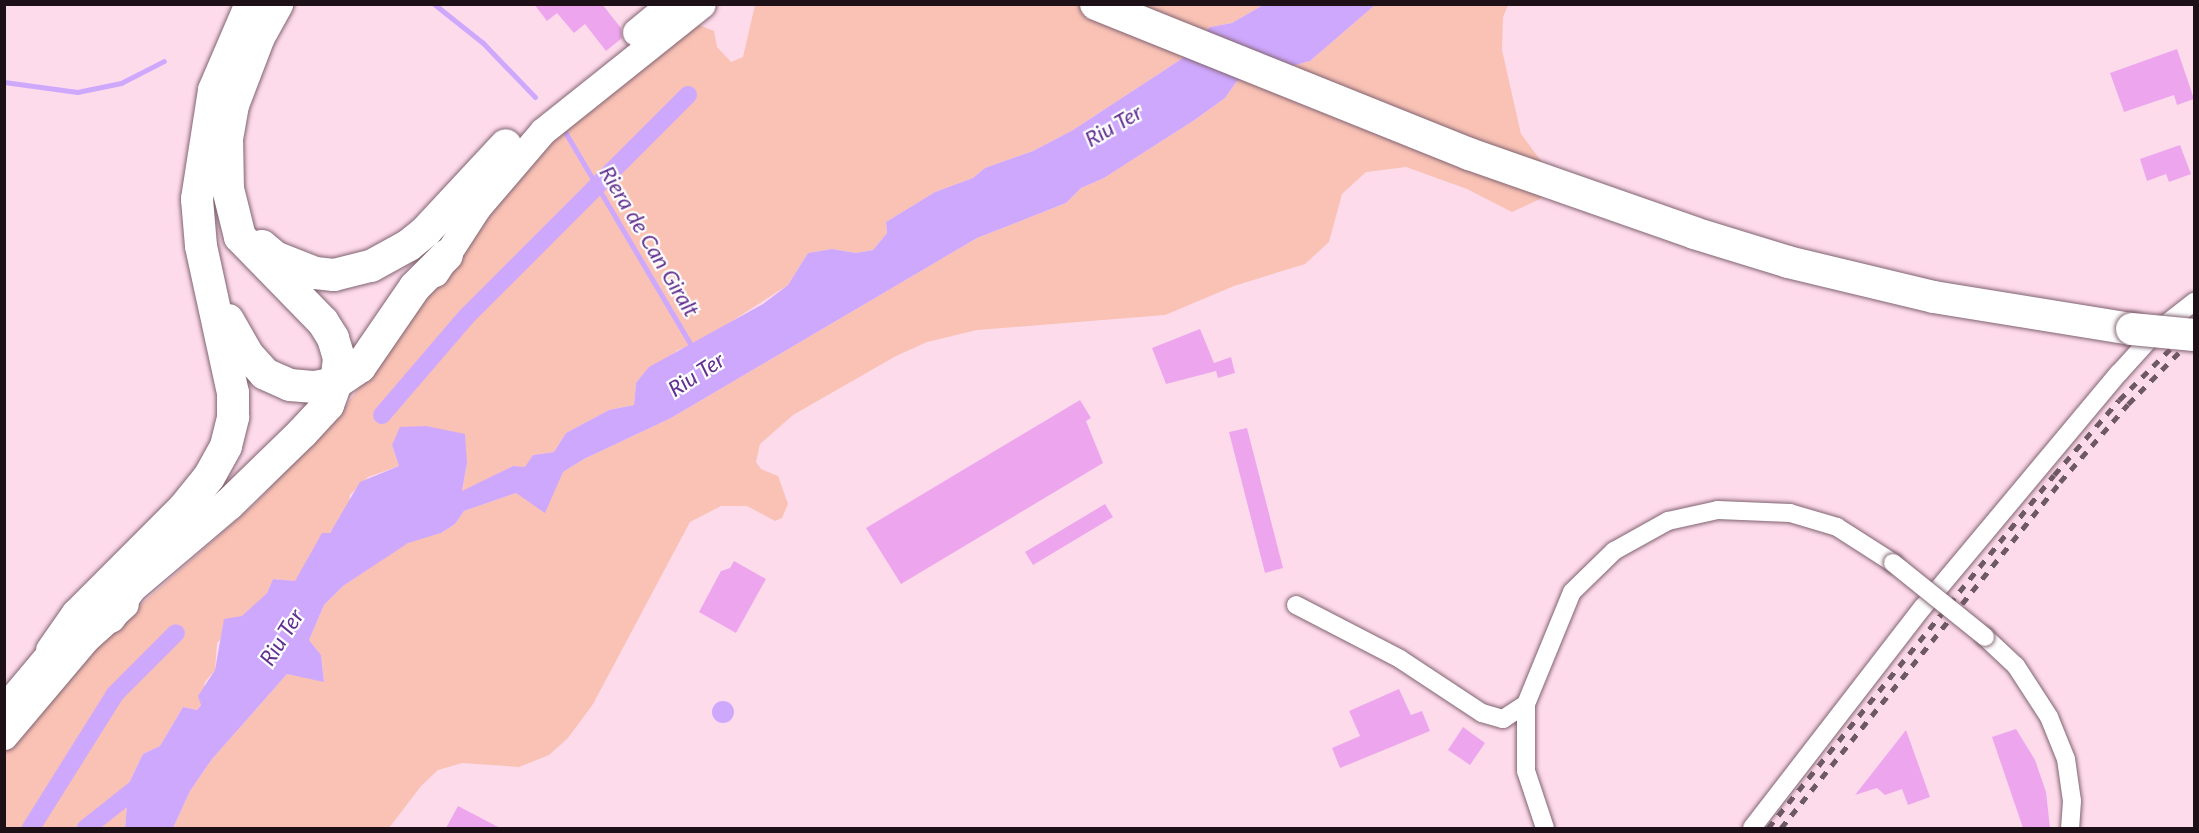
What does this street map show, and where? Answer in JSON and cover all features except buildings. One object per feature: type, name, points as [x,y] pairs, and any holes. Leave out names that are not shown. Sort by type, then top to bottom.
[{"type":"highway","points":[[52,651],[77,615],[183,509],[209,477],[226,446],[233,417],[233,393],[206,273],[197,199],[214,90],[251,4]]},
{"type":"highway","points":[[110,617],[130,587],[229,504],[302,434],[328,405],[336,383],[339,358],[333,338],[323,322],[240,237],[228,189],[226,148],[233,105],[259,37],[277,4]]},
{"type":"highway","points":[[1096,4],[1430,138],[1648,218],[1788,262],[1959,303],[2132,329],[2194,334]]},
{"type":"highway","points":[[228,189],[240,220],[253,239],[275,257],[315,273],[353,272],[409,245],[506,146]]},
{"type":"highway","points":[[206,273],[248,356],[265,374],[290,385],[315,387],[336,383],[360,367],[415,287],[447,255]]},
{"type":"main road","points":[[4,708],[52,651],[222,498],[336,383],[467,194],[506,146],[568,88],[670,4]]},
{"type":"main road","points":[[4,736],[86,639],[236,509],[314,434],[377,358],[484,200],[543,131],[702,4]]},
{"type":"street","points":[[1752,828],[1923,608],[2119,373],[2158,330],[2194,302]]},
{"type":"street","points":[[1545,828],[1526,771],[1526,704],[1572,592],[1614,551],[1668,521],[1718,510],[1790,513],[1837,527],[1893,563],[1985,636],[2016,666],[2049,717],[2066,759],[2072,801],[2070,828]]},
{"type":"street","points":[[1296,605],[1400,659],[1482,713],[1503,719],[1526,704]]},
{"type":"shaded area","points":[[755,5],[1263,5],[1232,23],[1210,27],[1183,58],[1073,130],[1033,151],[985,168],[973,178],[935,192],[886,222],[887,233],[873,250],[856,253],[832,249],[808,253],[788,285],[701,341],[678,350],[636,383],[634,405],[609,410],[566,433],[554,452],[533,455],[526,468],[513,466],[462,492],[467,463],[392,445],[399,466],[368,477],[350,495],[349,506],[295,581],[273,579],[267,593],[217,643],[215,670],[205,682],[201,704],[197,710],[183,707],[160,746],[143,754],[129,783],[125,828],[5,828],[5,753],[20,729],[113,629],[256,503],[345,407],[517,170],[541,145],[694,23],[714,31],[717,47],[731,62],[743,57]]},
{"type":"shaded area","points":[[1375,5],[1508,5],[1503,17],[1502,50],[1521,134],[1547,169],[1545,193],[1540,199],[1512,212],[1467,189],[1406,167],[1366,172],[1342,194],[1329,242],[1305,264],[1234,286],[1165,315],[977,330],[927,342],[896,356],[793,415],[760,444],[756,462],[761,469],[778,476],[788,504],[782,518],[775,521],[747,506],[721,506],[690,522],[593,704],[568,738],[549,755],[519,767],[462,763],[438,770],[421,786],[389,828],[173,828],[190,791],[212,759],[287,674],[324,681],[321,655],[309,640],[324,605],[343,586],[408,542],[441,533],[455,524],[464,511],[516,493],[553,491],[563,472],[584,459],[671,418],[977,238],[1066,203],[1081,188],[1104,178],[1196,119],[1225,98],[1237,81],[1310,61]]},
{"type":"water","name":"Riu Ter","points":[[1263,5],[1375,5],[1310,61],[1237,81],[1225,98],[1196,119],[1104,178],[1081,188],[1066,203],[977,238],[671,418],[584,459],[563,472],[545,513],[516,493],[464,511],[455,524],[441,533],[408,543],[343,586],[324,605],[309,640],[321,655],[324,682],[287,674],[212,759],[190,791],[173,828],[125,828],[129,783],[143,754],[160,746],[183,707],[197,710],[201,705],[198,696],[215,670],[224,619],[242,616],[267,593],[273,579],[295,581],[322,533],[330,533],[360,482],[399,466],[392,445],[400,427],[426,426],[465,434],[467,463],[462,491],[513,466],[525,467],[533,455],[554,452],[566,433],[609,410],[634,405],[636,383],[649,367],[763,304],[788,285],[808,253],[832,249],[856,253],[873,250],[887,233],[886,222],[935,192],[973,178],[985,168],[1033,151],[1073,130],[1183,58],[1210,27],[1232,23]]},
{"type":"water","points":[[723,701],[731,704],[734,712],[731,720],[723,723],[715,720],[712,712],[715,704]]},
{"type":"waterway","name":"Riera de Can Giralt","points":[[434,4],[483,43],[535,97]]},
{"type":"waterway","name":"Riera de Can Giralt","points":[[4,82],[77,92],[121,83],[164,61]]},
{"type":"waterway","points":[[382,415],[466,317],[688,95]]},
{"type":"waterway","name":"Riera de Can Giralt","points":[[565,132],[694,350]]},
{"type":"waterway","points":[[31,828],[115,694],[176,633]]},
{"type":"waterway","points":[[86,828],[143,783]]},
{"type":"railway","points":[[1768,828],[2054,475],[2119,400],[2194,325]]},
{"type":"railway","points":[[1781,828],[2060,482],[2128,404],[2194,337]]}]
